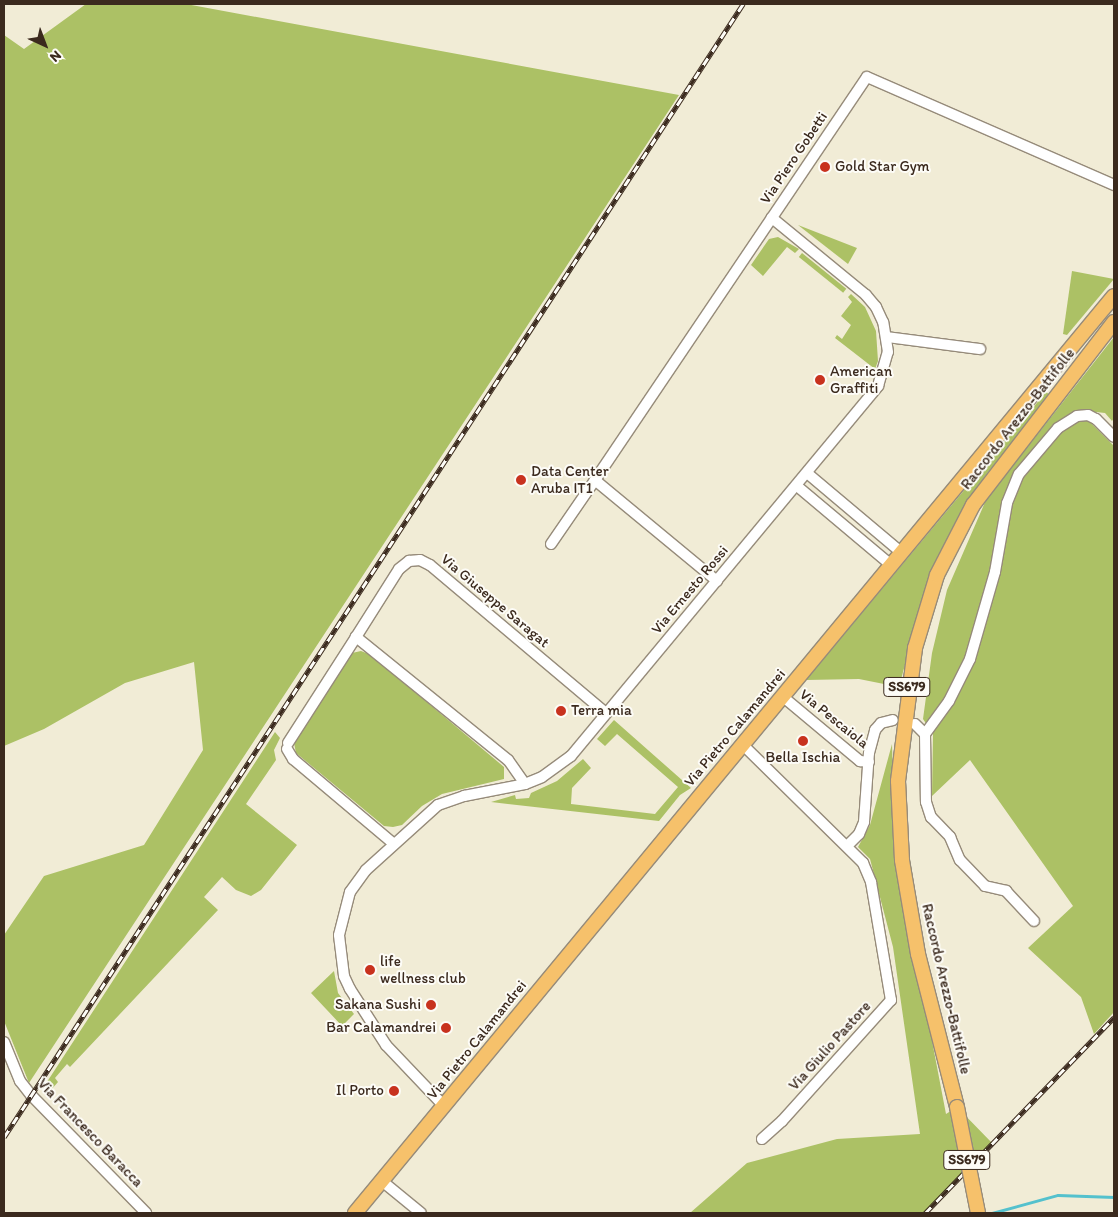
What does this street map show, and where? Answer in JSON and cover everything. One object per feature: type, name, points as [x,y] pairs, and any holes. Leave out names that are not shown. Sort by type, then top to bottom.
[{"type":"main road","name":"Via Pietro Calamandrei","points":[[355,1213],[1114,296]]},
{"type":"main road","name":"Raccordo Arezzo-Battifolle","points":[[978,1213],[956,1107],[918,954],[902,860],[898,780],[915,648],[937,574],[973,505],[1114,322]]},
{"type":"street","name":"Via Piero Gobetti","points":[[551,544],[867,78],[1114,185]]},
{"type":"street","name":"Via Ernesto Rossi","points":[[444,1106],[382,1038],[350,989],[342,966],[339,935],[350,892],[366,870],[444,802],[525,784],[549,773],[571,756],[808,473],[878,386],[885,369],[887,336],[883,322],[866,295],[772,218]]},
{"type":"street","points":[[887,336],[980,349]]},
{"type":"street","points":[[1034,921],[1006,891],[985,886],[960,860],[950,837],[931,816],[926,802],[925,734],[949,701],[970,659],[995,572],[1007,503],[1019,474],[1058,428],[1077,416],[1088,415],[1096,419],[1114,437]]},
{"type":"street","points":[[808,473],[902,553]]},
{"type":"street","points":[[595,480],[718,581]]},
{"type":"street","points":[[797,486],[891,565]]},
{"type":"street","name":"Via Giuseppe Saragat","points":[[394,844],[292,759],[287,746],[399,568],[409,561],[420,560],[606,713]]},
{"type":"street","points":[[356,637],[508,760],[525,784]]},
{"type":"street","name":"Via Pescaiola","points":[[782,696],[860,761],[869,762]]},
{"type":"street","points":[[847,846],[859,834],[864,822],[869,762],[875,730],[881,723],[893,720]]},
{"type":"street","points":[[915,724],[925,734]]},
{"type":"street","name":"Via Giulio Pastore","points":[[742,744],[863,863],[871,882],[891,1000],[782,1121],[762,1139]]},
{"type":"street","name":"Via Francesco Baracca","points":[[4,1042],[20,1081],[35,1100],[146,1213]]},
{"type":"street","points":[[382,1181],[422,1213]]},
{"type":"green space","points":[[86,4],[186,4],[679,95],[29,1083],[4,1021],[4,935],[44,876],[144,845],[203,750],[194,662],[125,683],[44,729],[4,746],[4,35],[24,49]]},
{"type":"green space","points":[[798,225],[857,248],[848,264]]},
{"type":"green space","points":[[778,237],[799,249],[795,253],[787,247],[763,276],[751,265],[769,239]]},
{"type":"green space","points":[[802,253],[846,289],[843,293],[799,257]]},
{"type":"green space","points":[[1072,271],[1114,279],[1067,335],[1063,334]]},
{"type":"green space","points":[[851,294],[865,307],[876,331],[878,361],[875,369],[835,338],[837,335],[842,339],[851,325],[841,316],[852,302],[848,297]]},
{"type":"green space","points":[[1114,337],[1114,418],[1112,421],[1105,413],[1096,412],[1091,423],[1114,446],[1114,1012],[1094,1034],[1081,997],[1028,948],[1073,906],[970,760],[932,796],[933,734],[923,719],[932,653],[947,590],[986,500]]},
{"type":"green space","points":[[1046,392],[1050,395],[985,476],[955,524],[928,579],[899,687],[859,679],[806,680]]},
{"type":"green space","points":[[361,651],[371,655],[504,767],[504,779],[442,794],[422,806],[402,825],[384,826],[296,753],[294,743],[352,653]]},
{"type":"green space","points":[[614,720],[691,788],[680,795],[659,821],[491,802],[515,795],[516,799],[529,798],[531,793],[557,781],[583,759],[591,768],[572,788],[571,804],[655,814],[678,787],[617,734],[605,746],[597,739]]},
{"type":"green space","points":[[275,732],[280,738],[274,750],[276,760],[246,804],[297,845],[261,890],[251,896],[236,890],[222,877],[204,897],[218,910],[70,1067],[67,1064],[55,1078],[58,1082],[51,1090],[45,1085]]},
{"type":"green space","points":[[892,744],[895,847],[946,1114],[957,1107],[993,1144],[925,1213],[690,1213],[747,1163],[837,1139],[920,1134],[893,947],[870,859],[858,847],[870,825]]},
{"type":"green space","points":[[334,971],[338,993],[354,1014],[342,1026],[311,993]]},
{"type":"waterway","points":[[992,1213],[1058,1195],[1114,1197]]},
{"type":"railway","points":[[4,1137],[743,4]]},
{"type":"railway","points":[[925,1213],[1114,1017]]},
{"type":"place","name":"Gold Star Gym","points":[[825,167]]},
{"type":"place","name":"American Graffiti","points":[[820,380]]},
{"type":"place","name":"Data Center Aruba IT1","points":[[521,480]]},
{"type":"place","name":"Terra mia","points":[[561,711]]},
{"type":"place","name":"Bella Ischia","points":[[803,741]]},
{"type":"place","name":"life wellness club","points":[[370,970]]},
{"type":"place","name":"Sakana Sushi","points":[[431,1005]]},
{"type":"place","name":"Bar Calamandrei","points":[[446,1028]]},
{"type":"place","name":"Il Porto","points":[[394,1091]]}]
